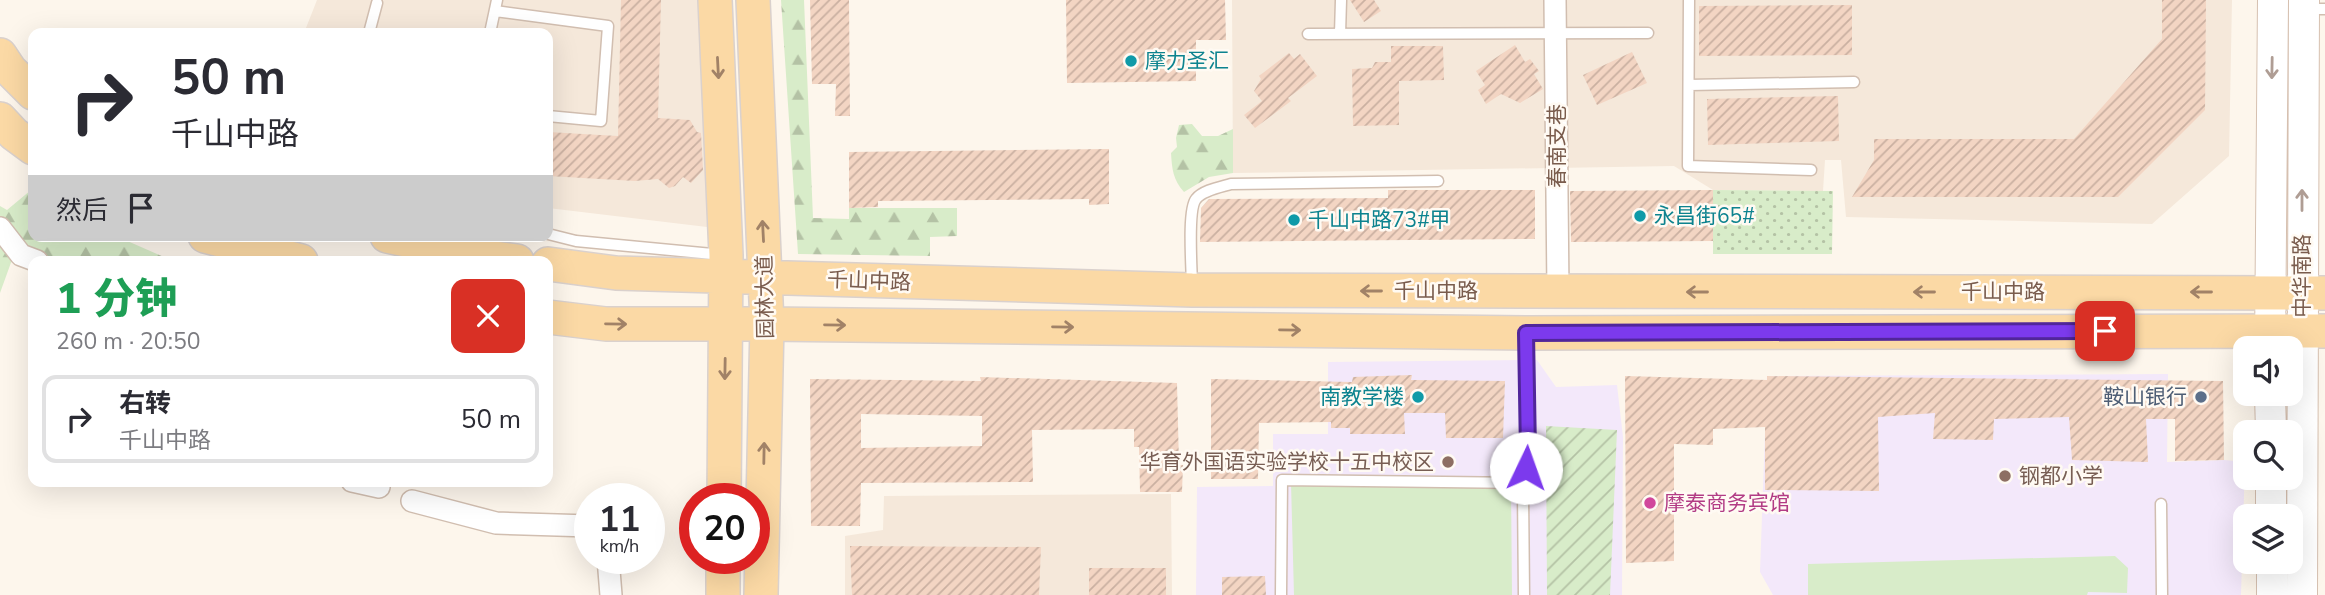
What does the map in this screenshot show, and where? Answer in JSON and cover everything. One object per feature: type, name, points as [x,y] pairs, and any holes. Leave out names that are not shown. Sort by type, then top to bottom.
[{"type":"main road","name":"园林大道","points":[[715,0],[726,265],[724,483]]},
{"type":"main road","name":"园林大道","points":[[753,0],[767,324],[761,595]]},
{"type":"main road","points":[[2273,0],[2269,292],[2292,335]]},
{"type":"main road","name":"中华南路","points":[[2302,595],[2292,335],[2313,293],[2311,6]]},
{"type":"main road","points":[[0,55],[28,88]]},
{"type":"main road","points":[[0,119],[28,144]]},
{"type":"main road","points":[[228,242],[282,256]]},
{"type":"main road","points":[[416,242],[482,256]]},
{"type":"main road","name":"千山中路","points":[[553,265],[616,272],[726,265],[766,278],[1192,290],[2313,293]]},
{"type":"main road","name":"千山中路","points":[[553,318],[606,324],[1526,333],[2292,335]]},
{"type":"main road","points":[[723,574],[723,595]]},
{"type":"main road","points":[[2272,574],[2272,595]]},
{"type":"street","name":"春南支巷","points":[[1555,0],[1558,292]]},
{"type":"street","points":[[0,228],[20,255],[28,258]]},
{"type":"street","points":[[412,501],[496,523],[574,525]]},
{"type":"street","points":[[609,574],[611,595]]},
{"type":"lane","points":[[1340,0],[1340,34]]},
{"type":"lane","points":[[1689,0],[1688,166],[1811,170]]},
{"type":"lane","points":[[370,28],[377,3]]},
{"type":"lane","points":[[491,28],[496,6],[608,26],[601,121],[553,116]]},
{"type":"lane","points":[[1308,34],[1648,33]]},
{"type":"lane","points":[[1689,85],[1854,82]]},
{"type":"lane","points":[[1192,290],[1191,213],[1196,199],[1211,189],[1231,184],[1438,181]]},
{"type":"lane","points":[[553,235],[726,265]]},
{"type":"lane","points":[[1524,595],[1524,483],[1528,453],[1526,333]]},
{"type":"lane","points":[[1281,595],[1282,480],[1524,483]]},
{"type":"lane","points":[[2161,504],[2162,595]]},
{"type":"shaded area","points":[[317,0],[707,0],[718,149],[707,227],[553,209],[553,28],[306,28]]},
{"type":"shaded area","points":[[1232,0],[2232,0],[2229,156],[2152,224],[1846,217],[1841,160],[1825,160],[1823,191],[1713,190],[1674,166],[1233,173]]},
{"type":"shaded area","name":"华育外国语实验学校十五中校区","points":[[1537,360],[1556,387],[1617,385],[1623,437],[1622,595],[1196,595],[1197,487],[1273,486],[1273,434],[1328,434],[1328,362]]},
{"type":"shaded area","name":"钢都小学","points":[[2168,374],[2167,462],[2233,461],[2233,490],[2244,490],[2244,504],[2233,504],[2233,574],[2242,574],[2241,595],[1773,595],[1760,572],[1767,376]]},
{"type":"shaded area","points":[[1171,494],[1172,595],[845,595],[845,536],[883,530],[884,496]]},
{"type":"green space","points":[[781,0],[804,0],[813,218],[849,219],[849,208],[957,208],[957,236],[930,237],[930,256],[798,254]]},
{"type":"green space","points":[[1192,124],[1202,136],[1218,136],[1233,129],[1233,173],[1209,177],[1184,192],[1174,174],[1171,153],[1177,147],[1179,125]]},
{"type":"green space","points":[[1713,190],[1833,191],[1832,254],[1713,254]]},
{"type":"green space","points":[[28,192],[28,242],[130,242],[162,256],[28,256],[28,260],[13,257],[0,293],[0,206],[7,210]]},
{"type":"green space","points":[[1546,426],[1617,430],[1610,595],[1547,595]]},
{"type":"green space","points":[[1291,483],[1511,486],[1512,595],[1294,595]]},
{"type":"green space","points":[[2115,556],[2128,568],[2127,593],[1808,595],[1808,564]]},
{"type":"building","points":[[621,0],[661,0],[658,118],[690,120],[697,132],[701,133],[703,170],[691,183],[683,177],[675,186],[669,188],[658,179],[635,181],[553,176],[553,132],[618,136]]},
{"type":"building","points":[[810,0],[849,0],[850,116],[835,116],[836,84],[812,84]]},
{"type":"building","name":"摩力圣汇","points":[[1066,0],[1225,0],[1226,40],[1196,40],[1196,81],[1067,83]]},
{"type":"building","points":[[1350,0],[1374,0],[1381,11],[1364,22]]},
{"type":"building","points":[[2162,0],[2206,0],[2205,110],[2118,197],[1852,197],[1874,160],[1874,139],[2074,139],[2162,39]]},
{"type":"building","points":[[1852,5],[1852,55],[1699,56],[1699,6]]},
{"type":"building","points":[[1515,45],[1525,62],[1530,59],[1539,71],[1534,74],[1543,89],[1520,103],[1501,94],[1486,104],[1478,90],[1485,85],[1476,71]]},
{"type":"building","points":[[1391,46],[1443,46],[1444,80],[1399,81],[1399,125],[1353,126],[1352,69],[1372,68],[1375,62],[1391,62]]},
{"type":"building","points":[[1632,52],[1647,83],[1597,105],[1583,75]]},
{"type":"building","points":[[1289,53],[1294,59],[1300,54],[1317,76],[1288,98],[1291,101],[1255,128],[1244,115],[1262,101],[1254,91],[1261,79],[1259,76]]},
{"type":"building","points":[[1838,96],[1839,141],[1708,145],[1707,99]]},
{"type":"building","points":[[1109,149],[1109,204],[1089,205],[1089,199],[878,201],[878,207],[849,208],[849,152]]},
{"type":"building","points":[[1388,190],[1535,190],[1535,239],[1200,242],[1201,208],[1209,199],[1388,198]]},
{"type":"building","name":"永昌街65#","points":[[1713,190],[1713,241],[1571,242],[1570,191]]},
{"type":"building","points":[[1412,375],[1411,380],[1505,381],[1503,438],[1446,438],[1445,413],[1404,413],[1405,434],[1350,434],[1350,428],[1331,428],[1331,422],[1259,423],[1258,479],[1211,479],[1211,379],[1352,382],[1353,377]]},
{"type":"building","points":[[1625,376],[1767,380],[1767,376],[2223,381],[2224,460],[2175,461],[2175,419],[2146,419],[2148,462],[2072,460],[2069,417],[1994,419],[1993,440],[1933,439],[1935,413],[1878,417],[1879,491],[1765,490],[1765,427],[1713,429],[1713,445],[1674,444],[1674,561],[1626,563]]},
{"type":"building","points":[[980,377],[1177,383],[1179,465],[1183,465],[1182,492],[1140,492],[1139,447],[1134,447],[1134,429],[1032,430],[1033,482],[861,483],[860,526],[811,526],[810,379],[981,381]],"holes":[[[861,414],[982,416],[982,446],[861,448]]]},
{"type":"building","points":[[850,546],[1041,547],[1039,595],[852,595]]},
{"type":"building","points":[[1089,568],[1166,568],[1166,595],[1089,595]]},
{"type":"building","points":[[1265,576],[1266,595],[1222,595],[1222,577]]},
{"type":"place","name":"摩力圣汇","points":[[1131,61]]},
{"type":"place","name":"永昌街65#","points":[[1640,216]]},
{"type":"place","name":"千山中路73#甲","points":[[1294,220]]},
{"type":"place","name":"南教学楼","points":[[1418,397]]},
{"type":"place","name":"鞍山银行","points":[[2201,397]]},
{"type":"place","name":"华育外国语实验学校十五中校区","points":[[1448,462]]},
{"type":"place","name":"钢都小学","points":[[2005,476]]},
{"type":"place","name":"摩泰商务宾馆","points":[[1650,503]]},
{"type":"route","points":[[1526,468],[1526,333],[2105,331]]}]
